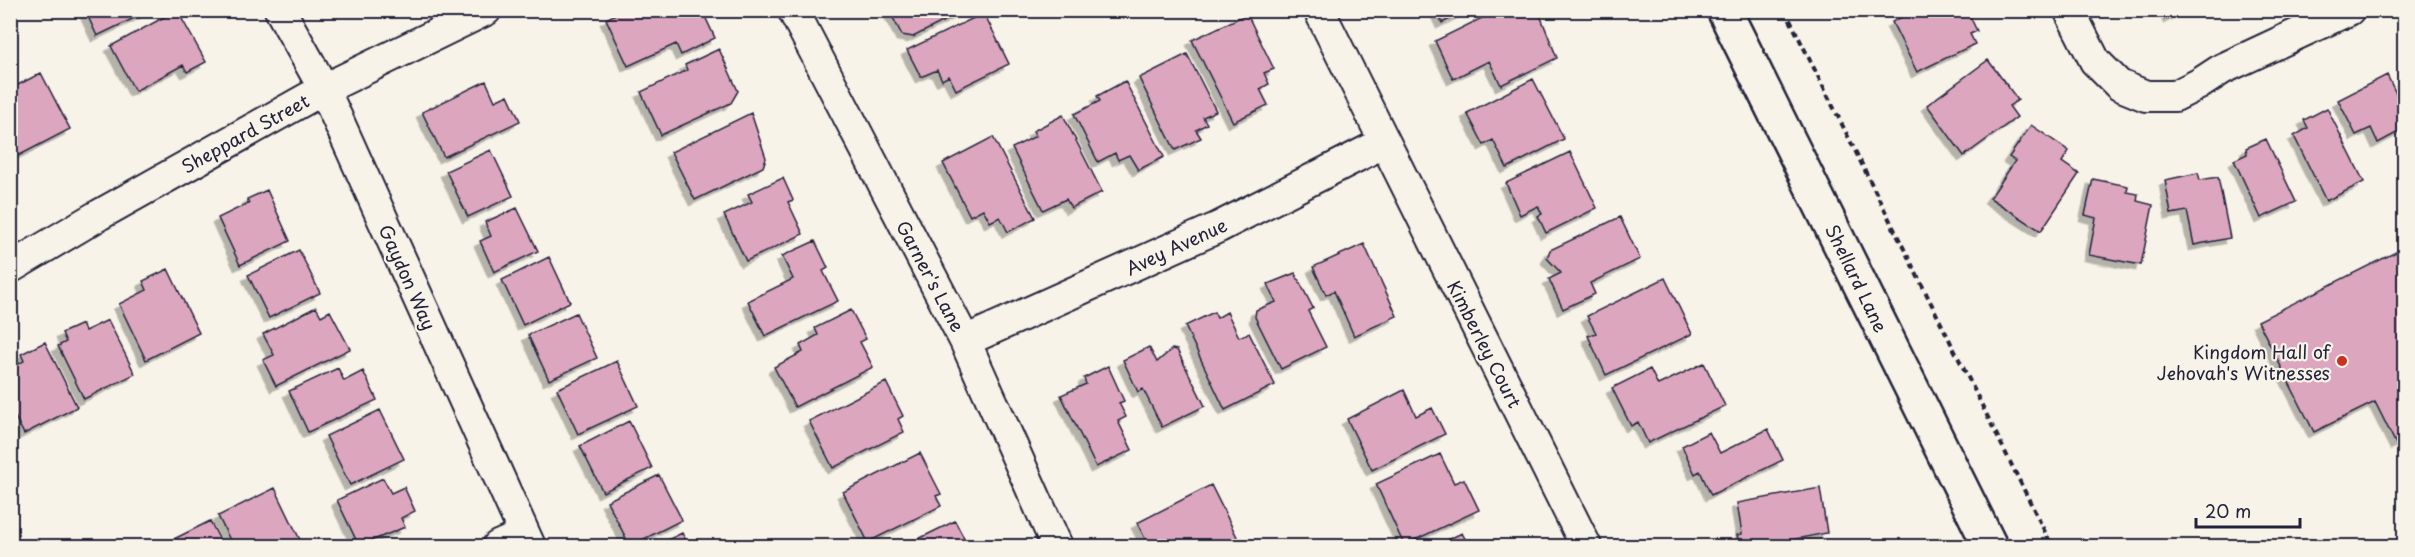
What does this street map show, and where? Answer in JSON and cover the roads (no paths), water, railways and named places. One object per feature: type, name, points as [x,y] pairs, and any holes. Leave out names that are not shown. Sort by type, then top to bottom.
[{"type":"main road","name":"Shellard Lane","points":[[1724,10],[1990,546]]},
{"type":"street","name":"Gaydon Way","points":[[280,10],[324,89],[517,542]]},
{"type":"street","name":"Sheppard Street","points":[[10,268],[99,215],[324,89],[486,10]]},
{"type":"street","name":"Garner's Lane","points":[[793,10],[965,341],[1057,546]]},
{"type":"street","name":"Kimberley Court","points":[[1319,10],[1586,546]]},
{"type":"street","points":[[2069,10],[2095,61],[2119,85],[2146,96],[2175,96],[2222,69],[2349,10]]},
{"type":"street","name":"Avey Avenue","points":[[965,341],[1219,228],[1383,142]]},
{"type":"place","name":"Kingdom Hall of Jehovah's Witnesses","points":[[2342,361]]}]
